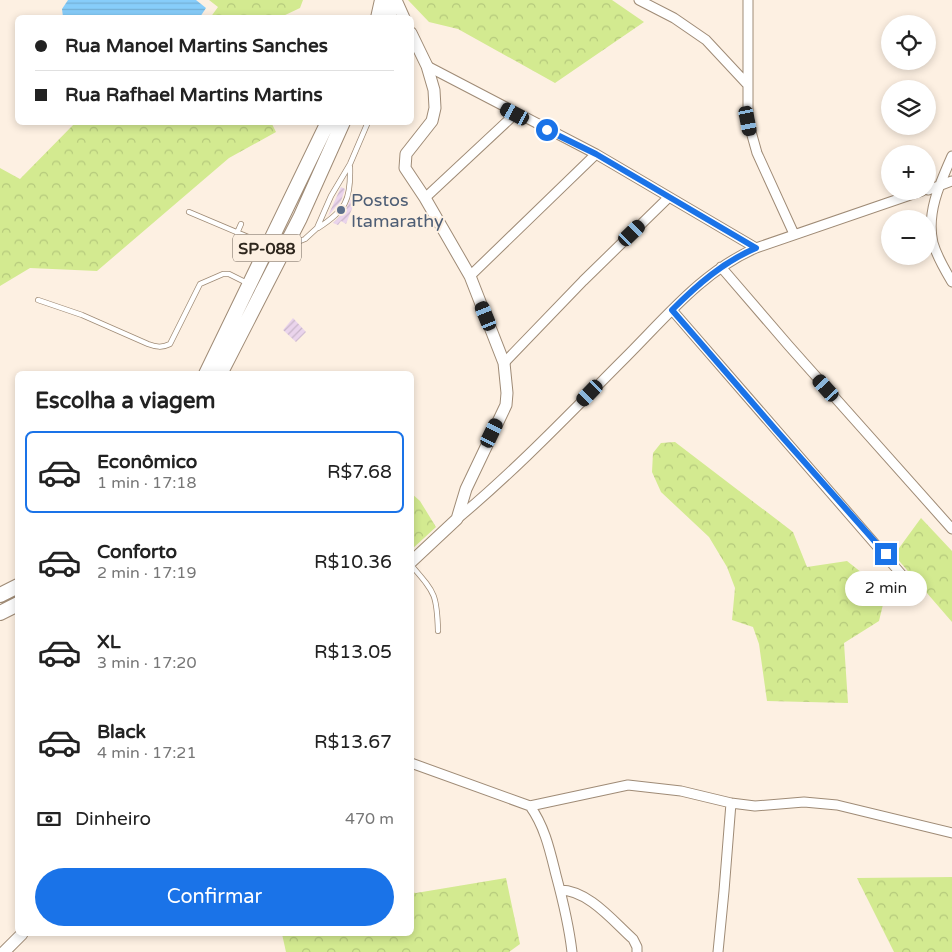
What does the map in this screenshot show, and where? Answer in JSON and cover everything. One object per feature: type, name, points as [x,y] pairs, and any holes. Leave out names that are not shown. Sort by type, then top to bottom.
[{"type":"highway","points":[[379,15],[382,0]]},
{"type":"highway","points":[[389,15],[395,0]]},
{"type":"highway","name":"SP-088","points":[[207,371],[327,125]]},
{"type":"highway","name":"SP-088","points":[[222,371],[311,194],[342,125]]},
{"type":"highway","points":[[294,191],[299,185],[304,184],[308,186],[311,194]]},
{"type":"highway","points":[[0,595],[15,588]]},
{"type":"highway","points":[[0,613],[15,606]]},
{"type":"main road","points":[[395,0],[402,15]]},
{"type":"main road","points":[[414,39],[427,66],[434,90],[435,108],[432,121],[406,154],[404,160],[405,168],[425,198],[470,276],[504,363],[507,394],[506,405],[466,489],[457,520],[414,561]]},
{"type":"main road","points":[[0,946],[15,932]]},
{"type":"main road","points":[[4,952],[20,936]]},
{"type":"street","points":[[639,0],[674,18],[706,40],[747,84]]},
{"type":"street","points":[[749,0],[746,109],[750,131],[757,152],[794,234]]},
{"type":"street","points":[[427,66],[515,114],[596,154],[756,248]]},
{"type":"street","points":[[425,198],[515,114]]},
{"type":"street","points":[[470,276],[596,154]]},
{"type":"street","points":[[952,156],[934,203],[931,227],[933,244],[939,260],[952,282]]},
{"type":"street","points":[[936,187],[952,181]]},
{"type":"street","points":[[504,363],[669,197]]},
{"type":"street","points":[[457,520],[517,465],[693,289],[721,267],[756,248],[896,200]]},
{"type":"street","points":[[721,267],[952,529]]},
{"type":"street","points":[[672,310],[902,575]]},
{"type":"street","points":[[414,764],[530,806],[628,785],[681,791],[731,803],[762,806],[819,802],[952,833]]},
{"type":"street","points":[[718,952],[731,803]]},
{"type":"street","points":[[530,806],[542,824],[568,924],[572,952]]},
{"type":"street","points":[[560,890],[570,890],[588,899],[633,939],[637,952]]},
{"type":"lane","points":[[317,228],[350,164],[367,125]]},
{"type":"lane","points":[[284,248],[304,239],[335,217],[345,205],[350,187],[350,164]]},
{"type":"lane","points":[[189,212],[268,246]]},
{"type":"lane","points":[[237,233],[241,224]]},
{"type":"lane","points":[[38,300],[82,315],[148,344],[166,347],[170,344],[200,284],[222,274],[229,274],[250,285]]},
{"type":"lane","points":[[414,568],[435,597],[438,631]]},
{"type":"green space","points":[[209,0],[303,0],[300,8],[285,15],[212,15],[218,7]]},
{"type":"green space","points":[[408,0],[612,0],[644,22],[555,83],[458,29],[429,22]]},
{"type":"green space","points":[[73,125],[272,125],[276,132],[229,158],[97,271],[30,268],[0,286],[0,168],[20,179]]},
{"type":"green space","points":[[675,442],[793,532],[807,567],[847,561],[886,592],[879,621],[844,643],[848,703],[767,701],[759,644],[753,627],[732,620],[735,588],[727,567],[709,537],[661,492],[652,472],[653,453],[661,443]]},
{"type":"green space","points":[[414,496],[420,501],[436,527],[414,547]]},
{"type":"green space","points":[[921,518],[952,551],[952,622],[894,555]]},
{"type":"green space","points":[[952,877],[952,952],[894,952],[857,878]]},
{"type":"green space","points":[[506,878],[520,944],[509,952],[286,952],[282,936],[414,936],[414,893]]},
{"type":"water","points":[[68,0],[196,0],[206,8],[201,15],[63,15],[62,9]]},
{"type":"building","points":[[341,187],[345,189],[341,201],[328,216]]},
{"type":"building","points":[[351,199],[355,201],[346,224],[341,221],[338,225],[333,223],[344,212]]},
{"type":"building","points":[[293,318],[306,332],[296,342],[283,330]]},
{"type":"place","name":"Postos Itamarathy","points":[[341,210]]},
{"type":"route","points":[[547,130],[596,154],[756,248],[744,253],[705,279],[672,310],[886,554]]}]
